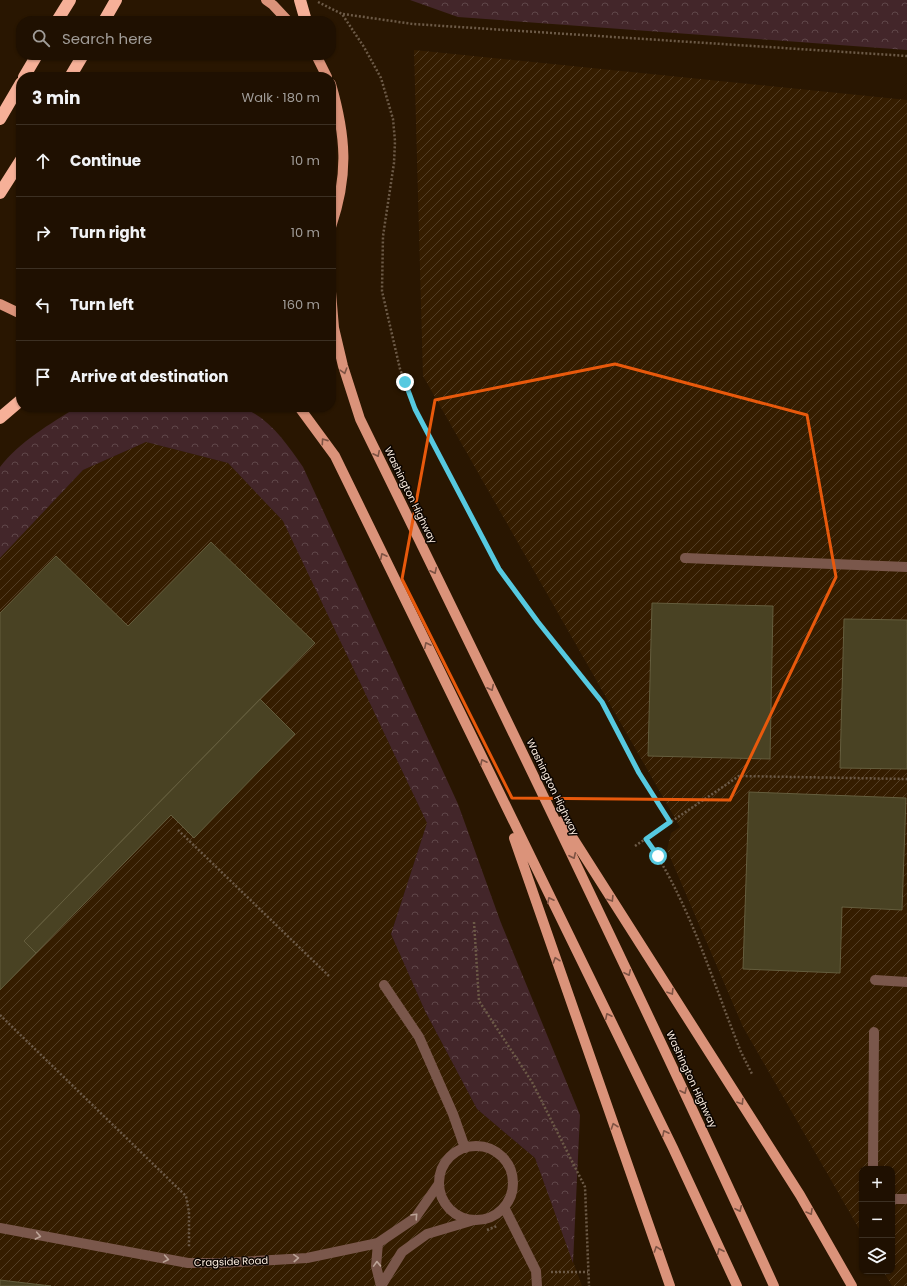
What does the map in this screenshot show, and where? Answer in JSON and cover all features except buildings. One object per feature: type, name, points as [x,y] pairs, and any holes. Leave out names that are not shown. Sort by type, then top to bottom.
[{"type":"highway","points":[[60,16],[70,0]]},
{"type":"highway","points":[[107,16],[116,0]]},
{"type":"highway","points":[[300,0],[305,16]]},
{"type":"highway","points":[[27,72],[34,60]]},
{"type":"highway","points":[[73,72],[80,60]]},
{"type":"highway","points":[[0,119],[16,92]]},
{"type":"highway","points":[[0,193],[16,168]]},
{"type":"highway","points":[[0,418],[16,404]]},
{"type":"main road","points":[[266,0],[283,16]]},
{"type":"main road","points":[[319,60],[325,72]]},
{"type":"main road","points":[[336,102],[341,119],[345,155],[341,191],[336,209]]},
{"type":"main road","points":[[0,304],[16,312]]},
{"type":"main road","name":"Washington Highway","points":[[336,336],[343,366],[360,419],[538,783],[705,1134],[774,1286]]},
{"type":"main road","points":[[303,412],[335,456],[500,798],[672,1148],[737,1286]]},
{"type":"main road","points":[[538,783],[800,1195],[852,1286]]},
{"type":"main road","points":[[500,798],[670,1286]]},
{"type":"street","points":[[685,558],[907,567]]},
{"type":"street","points":[[875,980],[907,982]]},
{"type":"street","points":[[384,985],[419,1037],[453,1114],[465,1148]]},
{"type":"street","points":[[873,1166],[874,1032]]},
{"type":"street","points":[[381,1286],[402,1252],[427,1234],[494,1215],[504,1207],[509,1199],[513,1186],[511,1171],[505,1159],[488,1148],[478,1145],[454,1152],[445,1162],[440,1174],[438,1185],[442,1197],[450,1210],[461,1217],[474,1220]]},
{"type":"street","name":"Cragside Road","points":[[0,1228],[188,1263],[222,1263],[307,1258],[378,1243],[415,1218],[438,1185]]},
{"type":"street","points":[[895,1199],[907,1199]]},
{"type":"street","points":[[504,1207],[536,1271],[537,1286]]},
{"type":"street","points":[[378,1243],[376,1266],[381,1286]]},
{"type":"path","points":[[314,0],[342,14],[413,24],[907,56]]},
{"type":"path","points":[[342,14],[364,47],[381,78],[393,119],[396,141],[383,236],[382,291],[400,369],[415,409],[499,569],[538,622],[602,702],[639,773],[670,822]]},
{"type":"path","points":[[635,846],[739,776],[907,779]]},
{"type":"path","points":[[178,830],[330,977]]},
{"type":"path","points":[[646,839],[664,867],[678,895],[741,1052],[752,1074]]},
{"type":"path","points":[[474,922],[479,1001],[532,1082],[585,1187],[589,1286]]},
{"type":"path","points":[[0,1015],[186,1196],[189,1212],[189,1250]]},
{"type":"path","points":[[536,1271],[588,1272]]},
{"type":"highlighted area","points":[[615,364],[807,415],[836,577],[730,800],[512,798],[402,579],[435,400]]},
{"type":"shaded area","points":[[414,50],[907,100],[907,1286],[892,1286],[885,1274],[895,1274],[895,1166],[859,1166],[859,1229],[743,1027],[667,850],[671,833],[680,827],[423,376]]},
{"type":"shaded area","points":[[146,442],[228,463],[283,520],[427,823],[391,934],[425,1011],[477,1109],[535,1158],[582,1286],[0,1286],[0,558],[83,470]]},
{"type":"green space","points":[[410,0],[907,0],[907,50],[458,17]]},
{"type":"green space","points":[[69,412],[251,412],[269,424],[284,440],[303,467],[458,804],[501,923],[580,1115],[573,1263],[535,1158],[477,1109],[425,1011],[391,934],[427,823],[283,521],[228,463],[146,442],[83,470],[0,558],[0,467],[16,449]]},
{"type":"route","points":[[405,382],[415,409],[499,569],[538,622],[602,702],[639,773],[670,822],[646,839],[658,856]]}]
